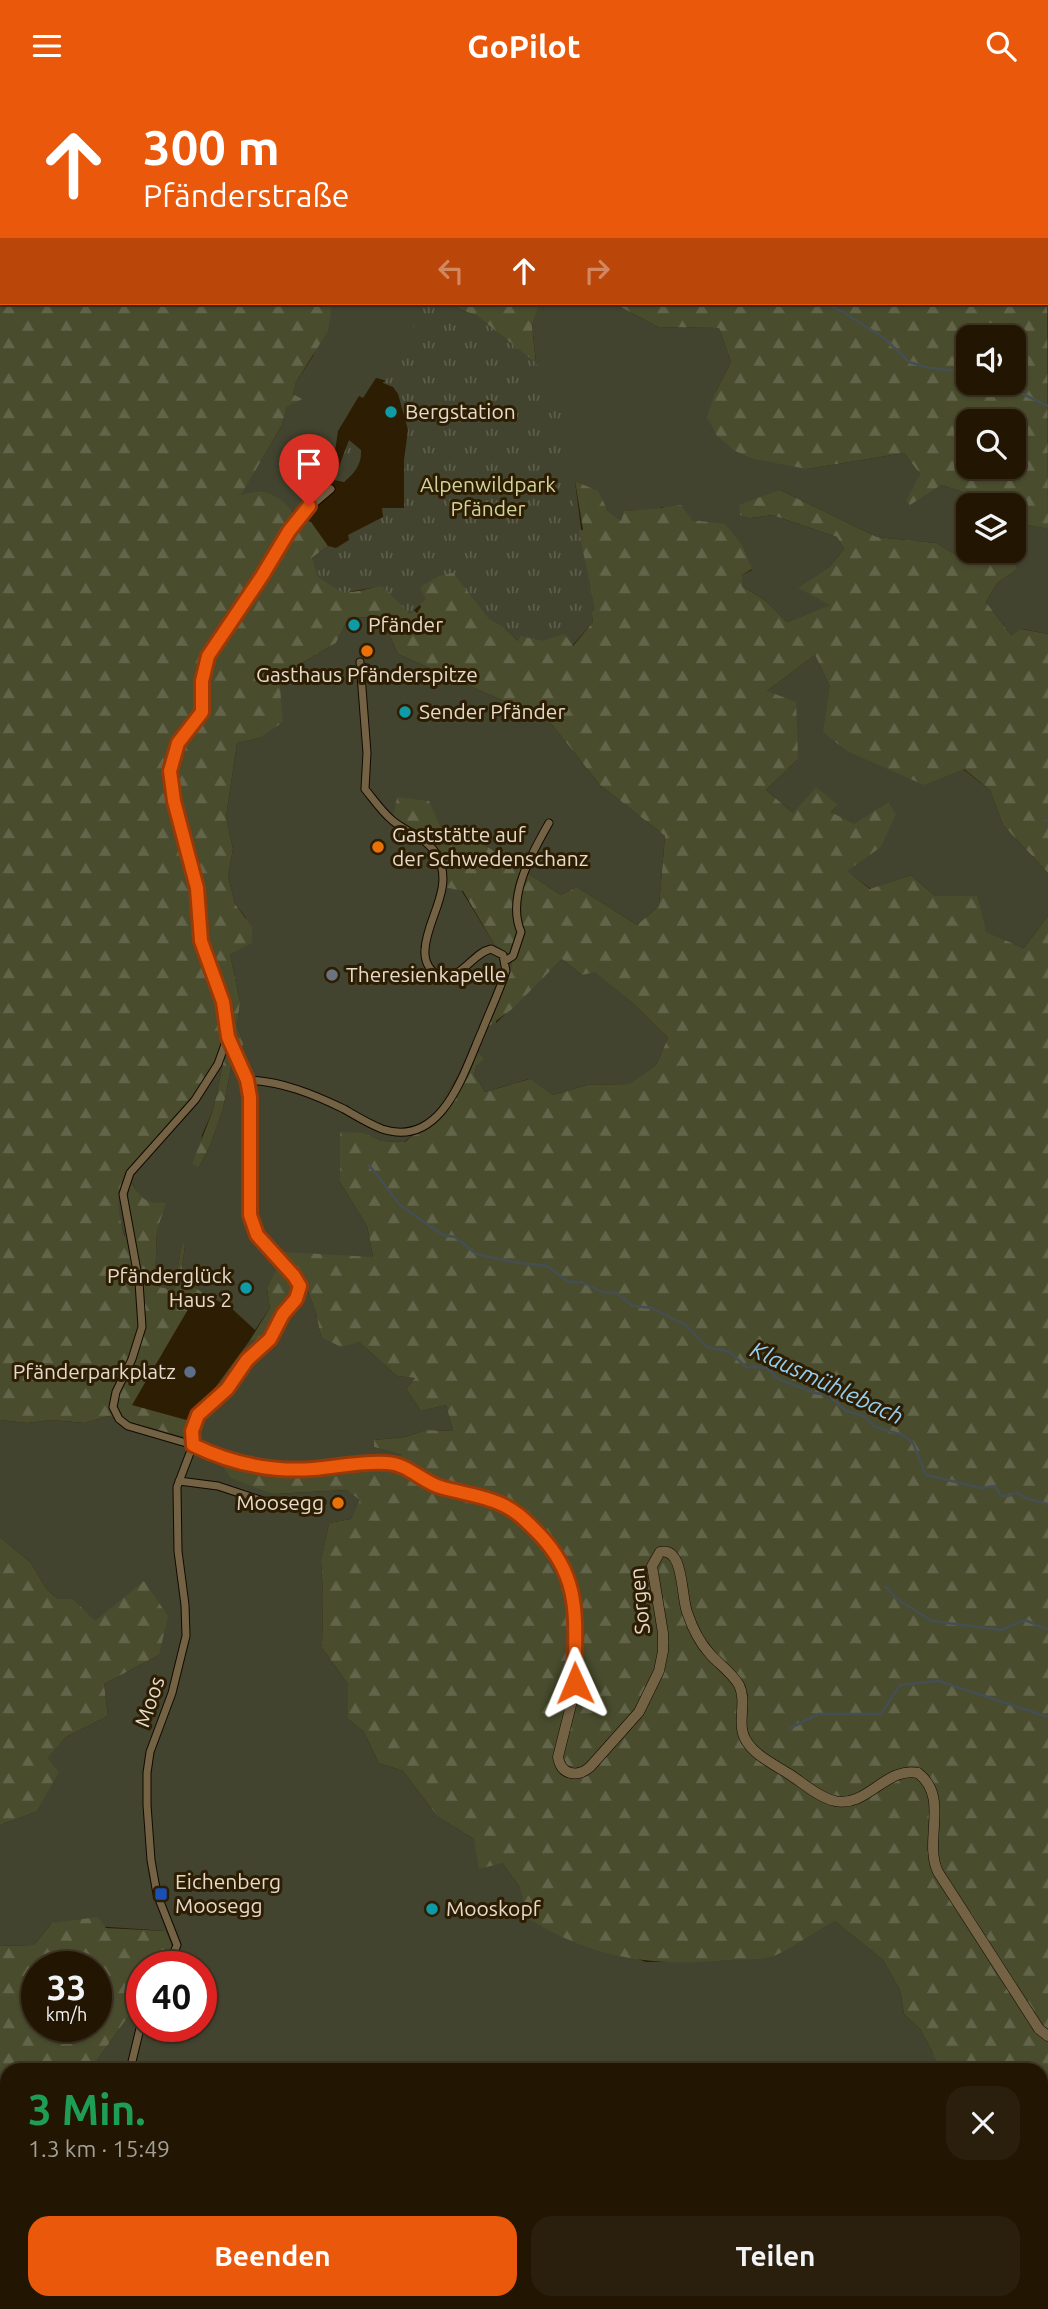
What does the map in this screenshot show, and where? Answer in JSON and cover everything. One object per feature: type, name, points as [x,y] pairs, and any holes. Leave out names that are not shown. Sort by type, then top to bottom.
[{"type":"street","points":[[228,1037],[218,1064],[195,1100],[130,1173],[123,1194],[139,1282],[142,1327],[132,1359],[116,1392],[113,1407],[119,1419],[128,1426],[193,1445],[192,1431],[198,1415],[227,1389],[247,1360],[270,1339],[283,1314],[299,1294],[298,1281],[261,1241],[250,1215],[251,1116],[247,1080],[228,1037],[223,1002],[201,941],[197,888],[174,801],[170,771],[178,743],[202,712],[202,681],[208,656],[298,518],[331,489]]},
{"type":"street","points":[[247,1080],[293,1087],[324,1099],[383,1129],[410,1130],[421,1127],[446,1107],[461,1083],[506,971],[500,952],[491,949],[450,975],[438,975],[429,967],[425,950],[438,906],[442,880],[441,864],[431,847],[388,816],[365,789],[367,753],[360,662]]},
{"type":"street","points":[[505,961],[513,955],[521,932],[515,918],[522,880],[549,823]]},
{"type":"street","name":"Sorgen","points":[[193,1445],[231,1460],[270,1468],[300,1469],[393,1463],[433,1485],[503,1505],[521,1516],[558,1555],[568,1576],[575,1616],[574,1693],[558,1757],[561,1766],[570,1773],[583,1773],[590,1767],[639,1712],[656,1682],[662,1661],[663,1642],[652,1566],[660,1552],[673,1553],[678,1562],[683,1601],[695,1633],[708,1652],[739,1685],[743,1703],[743,1735],[756,1752],[817,1793],[835,1801],[857,1798],[901,1773],[918,1773],[929,1783],[935,1806],[932,1857],[938,1872],[1038,2029],[1048,2036]]},
{"type":"street","name":"Moos","points":[[175,1951],[177,1945],[157,1894],[151,1860],[147,1773],[150,1752],[172,1693],[186,1636],[186,1605],[178,1551],[176,1509],[179,1481],[193,1445]]},
{"type":"street","points":[[179,1481],[218,1486],[263,1501],[322,1501]]},
{"type":"street","points":[[133,2063],[137,2042]]},
{"type":"green space","points":[[0,305],[332,305],[328,331],[296,382],[293,394],[302,399],[287,407],[282,425],[241,495],[258,491],[270,494],[285,503],[299,522],[301,518],[311,522],[328,546],[312,558],[327,579],[340,590],[356,591],[381,585],[417,613],[421,607],[411,591],[419,563],[462,572],[482,607],[518,641],[529,619],[551,615],[573,646],[593,622],[586,575],[546,533],[583,530],[575,481],[598,491],[608,511],[621,521],[623,510],[681,505],[692,520],[725,524],[742,545],[752,569],[742,575],[742,586],[766,601],[787,622],[830,605],[798,588],[829,567],[844,549],[837,537],[772,515],[751,518],[740,515],[739,505],[780,490],[877,537],[936,543],[956,555],[956,563],[1014,563],[1018,569],[997,583],[986,602],[1011,635],[1021,629],[1048,634],[1048,873],[1003,825],[990,790],[964,769],[924,785],[847,751],[823,732],[830,687],[815,655],[767,691],[796,702],[798,759],[766,790],[793,813],[816,787],[838,805],[831,812],[854,824],[888,802],[896,814],[881,847],[847,871],[870,889],[911,875],[935,896],[978,896],[986,932],[1024,948],[1048,916],[1048,2063],[938,2063],[920,2029],[904,2014],[900,1990],[883,1960],[835,1921],[774,1956],[676,1962],[626,1958],[602,1952],[578,1944],[529,1919],[519,1886],[502,1863],[479,1869],[474,1839],[438,1817],[403,1771],[379,1763],[364,1732],[348,1719],[348,1684],[322,1648],[321,1561],[329,1523],[351,1519],[360,1500],[347,1490],[272,1494],[231,1478],[219,1461],[271,1474],[390,1467],[402,1455],[374,1447],[374,1440],[405,1437],[426,1430],[453,1431],[446,1405],[421,1411],[406,1389],[415,1378],[397,1376],[359,1342],[341,1347],[321,1337],[306,1286],[288,1303],[284,1303],[264,1340],[250,1340],[270,1308],[267,1289],[285,1252],[373,1257],[367,1226],[340,1182],[340,1132],[364,1133],[382,1141],[405,1142],[428,1122],[476,1050],[484,1059],[477,1065],[474,1074],[485,1092],[530,1079],[553,1095],[587,1085],[630,1084],[656,1065],[668,1038],[635,1005],[595,972],[582,975],[562,959],[512,1009],[481,1032],[511,969],[512,957],[494,944],[463,891],[444,887],[442,862],[432,844],[416,831],[393,819],[397,797],[429,801],[440,826],[465,832],[561,895],[577,887],[637,925],[659,906],[665,836],[600,785],[549,721],[398,654],[382,618],[349,617],[336,643],[279,676],[283,722],[259,738],[237,743],[226,817],[233,849],[228,876],[235,904],[252,927],[252,943],[230,954],[240,1002],[237,1026],[244,1044],[233,1057],[223,1109],[210,1146],[199,1167],[192,1164],[213,1110],[223,1064],[217,1062],[183,1111],[132,1165],[123,1179],[119,1195],[119,1214],[125,1237],[130,1180],[144,1199],[166,1203],[157,1230],[155,1281],[160,1287],[174,1290],[182,1244],[185,1245],[180,1283],[191,1284],[207,1296],[190,1306],[132,1405],[190,1421],[187,1438],[108,1416],[85,1423],[51,1420],[27,1423],[0,1420]]},
{"type":"green space","points":[[332,305],[450,305],[477,316],[536,362],[532,324],[539,305],[617,305],[658,327],[719,328],[731,362],[715,393],[807,469],[904,453],[920,474],[910,497],[941,485],[966,493],[956,493],[956,555],[936,543],[877,537],[780,490],[751,518],[772,515],[837,537],[844,549],[829,567],[799,588],[831,605],[787,622],[766,601],[742,586],[742,575],[752,570],[725,525],[692,520],[662,507],[655,510],[623,510],[621,522],[608,511],[597,491],[575,481],[593,622],[572,646],[518,641],[482,607],[408,507],[412,429],[402,393],[388,381],[376,378],[363,398],[359,396],[338,431],[332,471],[295,514],[293,511],[240,496],[282,425],[287,407],[301,399],[293,394],[296,382],[313,356]]},
{"type":"green space","points":[[450,305],[539,305],[532,325],[536,363],[477,316]]},
{"type":"green space","points":[[617,305],[1047,305],[1048,529],[1026,525],[1026,493],[966,493],[941,485],[910,505],[906,501],[920,474],[904,453],[807,469],[754,459],[735,451],[717,436],[707,417],[715,393],[731,362],[719,328],[658,327]]},
{"type":"green space","name":"Alpenwildpark Pfänder","points":[[414,306],[428,306],[477,316],[536,363],[566,409],[566,469],[595,609],[575,631],[541,641],[517,635],[489,619],[453,573],[439,576],[420,587],[426,599],[410,614],[382,586],[343,593],[318,577],[312,558],[328,546],[336,548],[349,540],[348,535],[383,517],[382,508],[404,508],[404,460],[408,430],[398,394],[393,387],[383,383],[399,365],[406,348],[417,343],[411,317]]},
{"type":"green space","points":[[349,440],[361,450],[359,464],[344,482],[334,480]]},
{"type":"green space","points":[[1026,524],[1048,529],[1048,634],[1022,629],[1011,635],[986,602],[997,583],[1018,569],[1014,563],[1026,563]]},
{"type":"green space","points":[[349,617],[382,618],[398,654],[549,721],[600,785],[665,836],[659,906],[637,925],[577,887],[561,895],[465,832],[440,826],[397,797],[396,806],[415,830],[438,852],[494,944],[512,957],[511,969],[500,991],[496,1023],[562,959],[582,975],[595,971],[668,1038],[656,1065],[631,1084],[587,1085],[553,1095],[529,1079],[485,1092],[474,1074],[477,1065],[467,1062],[428,1123],[404,1142],[382,1141],[363,1133],[340,1182],[367,1226],[373,1257],[267,1289],[270,1308],[255,1330],[229,1306],[207,1296],[191,1284],[180,1284],[185,1245],[182,1245],[174,1290],[160,1287],[155,1281],[157,1230],[152,1203],[142,1200],[131,1181],[126,1239],[118,1215],[118,1191],[134,1159],[162,1133],[216,1062],[223,1064],[213,1110],[202,1135],[199,1167],[210,1146],[223,1109],[233,1057],[244,1044],[237,1026],[240,1002],[230,954],[246,918],[235,904],[228,876],[233,849],[226,817],[237,743],[259,738],[279,676],[336,643]]},
{"type":"green space","points":[[815,655],[830,687],[963,769],[990,790],[1003,825],[1048,873],[1048,916],[1024,948],[985,932],[978,896],[935,896],[911,875],[871,889],[846,871],[888,802],[854,825],[831,812],[837,806],[793,813],[766,790],[798,759],[767,691]]},
{"type":"green space","points":[[306,1286],[321,1337],[359,1342],[397,1376],[415,1378],[406,1389],[421,1411],[446,1405],[453,1431],[426,1430],[405,1437],[374,1440],[374,1447],[403,1455],[390,1467],[271,1474],[220,1462],[272,1494],[348,1490],[361,1500],[351,1519],[329,1523],[321,1562],[322,1648],[348,1684],[348,1719],[364,1732],[379,1763],[403,1771],[438,1817],[474,1839],[502,1863],[519,1886],[530,1919],[646,1962],[717,1961],[773,1956],[834,1920],[883,1960],[900,1990],[904,2014],[920,2029],[938,2063],[95,2063],[126,2020],[126,2042],[217,2042],[217,1951],[172,1951],[173,1948],[166,1931],[52,1923],[34,1945],[0,1946],[0,1825],[36,1812],[46,1758],[66,1737],[108,1716],[104,1684],[159,1655],[95,1622],[73,1599],[58,1599],[47,1590],[31,1563],[0,1537],[0,1420],[85,1423],[108,1416],[187,1438],[192,1413],[214,1389],[250,1340],[265,1340],[284,1302],[288,1303]]},
{"type":"green space","points":[[0,1537],[31,1563],[47,1590],[58,1599],[73,1599],[95,1621],[144,1581],[168,1616],[159,1655],[104,1684],[108,1716],[66,1737],[47,1758],[59,1772],[36,1812],[0,1825]]},
{"type":"green space","points":[[98,1917],[106,1928],[166,1931],[173,1948],[172,1951],[126,1951],[126,2020],[112,2039],[112,1951],[21,1951],[21,2042],[110,2042],[95,2063],[0,2063],[0,1946],[34,1945],[52,1923]]},
{"type":"waterway","points":[[828,305],[884,338],[909,362],[929,368],[956,371]]},
{"type":"waterway","points":[[1025,395],[1048,406]]},
{"type":"waterway","points":[[1044,820],[1048,821]]},
{"type":"waterway","name":"Klausmühlebach","points":[[369,1165],[401,1206],[443,1235],[455,1237],[476,1254],[547,1266],[569,1282],[582,1282],[602,1292],[616,1293],[633,1306],[651,1308],[686,1325],[707,1347],[730,1352],[746,1367],[767,1368],[778,1379],[828,1395],[846,1411],[864,1416],[875,1427],[903,1435],[913,1443],[926,1475],[982,1488],[995,1486],[1001,1496],[1017,1492],[1025,1498],[1048,1504]]},
{"type":"waterway","name":"Klausmühlebach","points":[[886,1587],[897,1599],[932,1621],[1001,1630],[1025,1620],[1048,1630]]},
{"type":"waterway","points":[[790,1728],[819,1714],[881,1714],[900,1685],[939,1681],[1048,1717]]},
{"type":"place","name":"Bergstation","points":[[391,412]]},
{"type":"place","name":"Pfänder","points":[[354,625]]},
{"type":"place","name":"Gasthaus Pfänderspitze","points":[[367,651]]},
{"type":"place","name":"Sender Pfänder","points":[[405,712]]},
{"type":"place","name":"Gaststätte auf der Schwedenschanz","points":[[378,847]]},
{"type":"place","name":"Theresienkapelle","points":[[332,975]]},
{"type":"place","name":"Pfänderglück Haus 2","points":[[246,1288]]},
{"type":"place","name":"Pfänderparkplatz","points":[[190,1372]]},
{"type":"place","name":"Moosegg","points":[[338,1503]]},
{"type":"place","name":"Eichenberg Moosegg","points":[[161,1894]]},
{"type":"place","name":"Mooskopf","points":[[432,1909]]},
{"type":"route","points":[[309,506],[289,531],[208,656],[202,681],[202,712],[178,743],[170,771],[174,801],[194,871],[201,941],[223,1002],[228,1037],[247,1080],[251,1116],[250,1215],[261,1241],[300,1286],[299,1294],[283,1314],[275,1333],[247,1360],[227,1389],[201,1410],[193,1425],[193,1445],[231,1460],[270,1468],[300,1469],[393,1463],[433,1485],[492,1500],[514,1511],[551,1546],[568,1576],[575,1616],[575,1683]]}]
